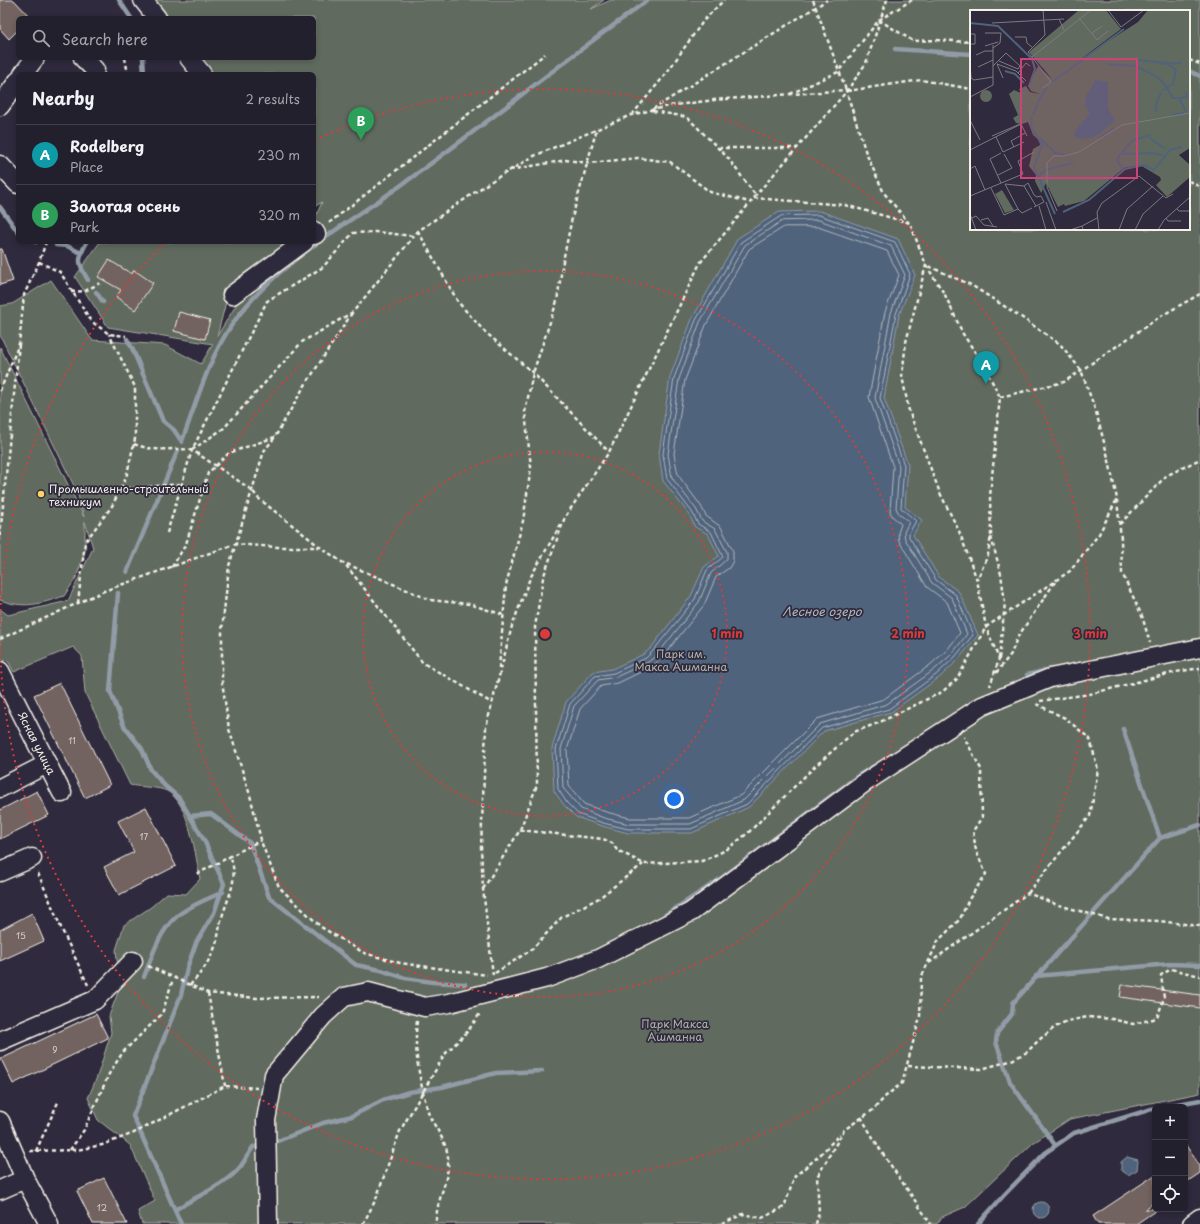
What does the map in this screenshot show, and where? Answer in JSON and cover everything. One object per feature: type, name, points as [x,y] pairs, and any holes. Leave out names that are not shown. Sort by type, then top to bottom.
[{"type":"street","points":[[143,0],[155,16]]},
{"type":"street","points":[[24,72],[34,60]]},
{"type":"street","points":[[191,60],[200,72]]},
{"type":"street","points":[[0,106],[16,84]]},
{"type":"street","points":[[0,165],[16,182]]},
{"type":"street","points":[[232,295],[300,244]]},
{"type":"street","points":[[268,1224],[266,1120],[274,1074],[323,1016],[344,997],[368,992],[425,1007],[449,1003],[494,983],[547,978],[598,959],[691,912],[864,783],[982,706],[1050,678],[1200,648]]},
{"type":"street","name":"Ясная улица","points":[[0,671],[62,792]]},
{"type":"street","points":[[0,788],[48,764]]},
{"type":"street","points":[[0,872],[32,858]]},
{"type":"street","points":[[0,1040],[95,1000],[133,961]]},
{"type":"street","points":[[0,1121],[25,1179],[49,1224]]},
{"type":"street","points":[[0,1190],[25,1179]]},
{"type":"street","points":[[1192,1224],[1200,1218]]},
{"type":"path","points":[[631,115],[665,75],[704,20],[724,0]]},
{"type":"path","points":[[813,0],[838,72],[846,90],[866,153],[884,193],[909,222],[926,265],[945,294],[963,334],[983,364],[1000,397],[990,496],[992,525],[988,555],[977,580]]},
{"type":"path","points":[[650,111],[827,0]]},
{"type":"path","points":[[494,983],[483,889],[481,847],[486,727],[512,626],[530,578],[566,517],[609,452],[700,263],[749,202],[755,197],[846,90],[866,63],[879,20],[887,0]]},
{"type":"path","points":[[788,94],[838,72],[879,20],[912,0]]},
{"type":"path","points":[[879,20],[913,41],[936,40],[970,42]]},
{"type":"path","points":[[316,232],[545,54]]},
{"type":"path","points":[[126,60],[128,72]]},
{"type":"path","points":[[1190,60],[1200,64]]},
{"type":"path","points":[[494,983],[493,976],[400,963],[364,953],[321,927],[279,887],[261,840],[250,795],[229,729],[222,681],[222,630],[229,566],[264,451],[275,437],[302,390],[352,312],[413,236],[418,231],[509,170],[534,156],[631,115],[714,100],[846,90],[921,80],[970,89]]},
{"type":"path","points":[[650,111],[687,117],[728,158],[755,197]]},
{"type":"path","points":[[499,677],[506,585],[523,521],[531,467],[525,412],[534,373],[557,301],[562,261],[572,218],[598,128]]},
{"type":"path","points":[[718,148],[796,148]]},
{"type":"path","points":[[509,170],[566,160],[589,163],[638,158],[670,162],[710,192],[749,202]]},
{"type":"path","points":[[1190,182],[1200,187]]},
{"type":"path","points":[[755,197],[845,205],[909,222]]},
{"type":"path","points":[[418,231],[458,302],[484,331],[534,373],[609,452]]},
{"type":"path","points":[[168,533],[192,450],[267,301],[323,267],[353,233],[375,232],[413,236]]},
{"type":"path","points":[[0,536],[24,294],[39,262],[45,244]]},
{"type":"path","points":[[39,262],[60,272],[71,292],[91,321],[109,334],[135,387],[134,444],[126,478],[112,506],[85,542],[78,602]]},
{"type":"path","points":[[926,265],[971,285],[1060,344],[1081,370],[1096,412],[1109,460],[1117,499],[1122,573],[1142,616],[1154,658]]},
{"type":"path","points":[[926,265],[906,342],[902,376],[909,411],[940,493],[959,531],[977,580],[986,626],[998,659]]},
{"type":"path","points":[[71,292],[85,291],[100,283]]},
{"type":"path","points":[[1000,397],[1064,382],[1161,316],[1200,294]]},
{"type":"path","points":[[192,450],[224,428],[302,342],[352,312]]},
{"type":"path","points":[[109,334],[126,336]]},
{"type":"path","points":[[0,391],[18,344]]},
{"type":"path","points":[[172,567],[186,544],[208,473],[229,453],[275,437]]},
{"type":"path","points":[[134,444],[158,450],[192,450],[252,490],[258,498],[320,547],[346,564],[430,600],[469,604],[504,615]]},
{"type":"path","points":[[1119,525],[1166,476],[1200,459]]},
{"type":"path","points":[[120,489],[181,484]]},
{"type":"path","points":[[520,830],[603,839],[612,843],[617,850],[644,864],[702,861],[726,850],[748,833],[812,768],[854,732],[878,723],[942,692],[957,679],[986,626],[1070,571],[1099,534],[1117,499]]},
{"type":"path","points":[[483,889],[520,830],[537,785],[535,627],[543,578],[566,517]]},
{"type":"path","points":[[982,706],[994,675],[998,659],[1005,603],[1001,574],[990,535]]},
{"type":"path","points":[[0,639],[78,602],[132,580],[235,544],[277,547],[320,547]]},
{"type":"path","points":[[346,564],[423,663],[492,703]]},
{"type":"path","points":[[994,675],[1011,654],[1016,638],[1056,581]]},
{"type":"path","points":[[928,963],[1028,893],[1090,816],[1098,770],[1090,739],[1065,718],[1033,702],[1090,694],[1176,672],[1200,668]]},
{"type":"path","points":[[722,1224],[743,1214],[762,1218],[784,1207],[795,1176],[819,1156],[844,1130],[873,1110],[886,1096],[902,1083],[908,1066],[920,1017],[921,978],[938,941],[960,919],[969,899],[986,874],[976,851],[973,831],[982,816],[981,769],[963,733]]},
{"type":"path","points":[[197,874],[230,855],[261,840]]},
{"type":"path","points":[[190,985],[200,974],[216,945],[222,917],[232,887],[234,867],[230,855]]},
{"type":"path","points":[[32,858],[62,930],[95,1000]]},
{"type":"path","points":[[363,1224],[376,1199],[400,1131],[446,1054],[468,1031],[494,983],[531,950],[562,917],[599,898],[644,864]]},
{"type":"path","points":[[1028,893],[1055,904],[1108,919],[1159,921],[1200,926]]},
{"type":"path","points":[[151,967],[174,979],[208,993],[256,998],[344,997]]},
{"type":"path","points":[[908,1066],[981,1069],[1010,1061],[1027,1052],[1050,1031],[1067,1021],[1088,1017],[1112,1019],[1133,1024],[1157,1018],[1164,998],[1161,976],[1171,969],[1200,976]]},
{"type":"path","points":[[70,1150],[84,1130],[109,1074],[123,1052],[162,1014],[174,979]]},
{"type":"path","points":[[208,993],[225,1086]]},
{"type":"path","points":[[425,1007],[418,1019],[416,1051],[429,1116],[442,1137],[448,1159],[443,1190],[435,1213],[436,1224]]},
{"type":"path","points":[[14,1152],[70,1150],[102,1145],[143,1129],[225,1086],[271,1089]]},
{"type":"path","points":[[36,1151],[59,1100]]},
{"type":"path","points":[[861,1117],[881,1151],[931,1224]]},
{"type":"path","points":[[816,1224],[819,1212],[818,1177],[844,1130]]},
{"type":"green space","name":"Парк Макса Ашманна","points":[[145,0],[604,0],[591,9],[611,0],[1200,0],[1200,1093],[1070,1119],[1033,1143],[965,1207],[942,1217],[937,1224],[142,1224],[138,1211],[155,1201],[130,1145],[98,1120],[88,1098],[97,1077],[111,1033],[109,1016],[120,987],[116,950],[124,925],[151,907],[167,893],[186,894],[200,879],[194,844],[186,818],[175,797],[167,791],[130,785],[85,693],[82,656],[73,647],[14,672],[8,661],[0,660],[0,609],[8,615],[68,601],[93,548],[85,522],[85,551],[76,578],[64,596],[40,603],[25,605],[0,600],[0,347],[84,517],[77,492],[0,335],[0,306],[12,304],[51,280],[92,340],[165,345],[201,364],[213,344],[108,327],[75,277],[99,244],[284,244],[231,283],[217,336],[251,281],[311,244],[316,244],[316,216],[322,202],[316,206],[316,72],[204,72],[195,60],[316,60],[316,16],[158,16]]},
{"type":"water","name":"Лесное озеро","points":[[820,211],[898,239],[915,275],[899,315],[884,398],[908,465],[905,507],[922,520],[913,535],[939,577],[959,592],[978,635],[958,660],[940,677],[891,712],[824,731],[749,807],[692,833],[628,833],[576,817],[564,805],[554,791],[552,748],[566,702],[593,672],[612,669],[644,654],[651,648],[691,596],[704,567],[719,556],[708,534],[695,527],[689,514],[663,481],[659,454],[670,377],[692,319],[738,238],[779,212]]},
{"type":"water","points":[[1127,1157],[1138,1160],[1137,1170],[1128,1175],[1121,1170],[1121,1162]]},
{"type":"water","points":[[1041,1202],[1047,1204],[1049,1210],[1047,1216],[1041,1218],[1035,1216],[1033,1210],[1035,1204]]},
{"type":"building","points":[[0,0],[14,0],[29,16],[16,16],[16,32],[9,39],[0,29]]},
{"type":"building","points":[[0,249],[2,249],[13,281],[0,285]]},
{"type":"building","points":[[109,260],[132,274],[134,270],[153,283],[135,310],[116,297],[121,290],[98,277]]},
{"type":"building","points":[[179,312],[210,320],[205,339],[174,331]]},
{"type":"building","points":[[60,683],[110,785],[85,798],[34,695]]},
{"type":"building","points":[[37,791],[49,815],[0,839],[0,810]]},
{"type":"building","points":[[146,807],[176,866],[119,895],[104,867],[134,852],[118,821]]},
{"type":"building","points":[[32,913],[44,941],[0,961],[0,930]]},
{"type":"building","points":[[1122,985],[1200,995],[1200,1008],[1120,997]]},
{"type":"building","points":[[96,1014],[108,1038],[13,1084],[1,1059]]},
{"type":"building","points":[[1188,1148],[1200,1166],[1200,1173],[1188,1181]]},
{"type":"building","points":[[1152,1177],[1152,1204],[1145,1209],[1152,1209],[1152,1212],[1154,1212],[1136,1224],[1098,1224],[1093,1216]]},
{"type":"building","points":[[104,1178],[127,1224],[93,1224],[77,1191]]},
{"type":"waterway","points":[[119,0],[130,16]]},
{"type":"waterway","points":[[316,244],[400,186],[648,0]]},
{"type":"waterway","points":[[895,49],[970,54]]},
{"type":"waterway","points":[[143,60],[144,72]]},
{"type":"waterway","points":[[1190,71],[1200,76]]},
{"type":"waterway","points":[[0,207],[16,229]]},
{"type":"waterway","points":[[86,244],[80,257],[80,261],[82,270],[88,280]]},
{"type":"waterway","points":[[182,441],[210,366],[224,337],[233,323],[269,282],[316,244]]},
{"type":"waterway","points":[[56,245],[67,246],[81,253]]},
{"type":"waterway","points":[[96,292],[103,302]]},
{"type":"waterway","points":[[127,339],[163,421],[174,430],[182,442]]},
{"type":"waterway","points":[[127,572],[178,450]]},
{"type":"waterway","points":[[118,593],[110,691],[124,726],[142,749],[151,770],[165,786],[179,798],[204,840],[224,884],[214,913],[196,943],[187,968],[181,995],[133,1116],[181,1224]]},
{"type":"waterway","points":[[1027,675],[1047,670]]},
{"type":"waterway","points":[[1123,729],[1160,838]]},
{"type":"waterway","points":[[664,916],[716,882],[859,775],[874,766]]},
{"type":"waterway","points":[[190,816],[211,814],[250,843],[269,897],[356,965],[381,970],[405,978],[432,982],[465,984]]},
{"type":"waterway","points":[[1055,1145],[1010,1082],[996,1042],[997,1033],[1012,1014],[1013,1003],[1160,838],[1200,825]]},
{"type":"waterway","points":[[144,977],[153,953],[170,923],[186,909],[223,892]]},
{"type":"waterway","points":[[1036,976],[1170,964],[1200,965]]},
{"type":"waterway","points":[[270,1144],[323,1123],[352,1116],[383,1100],[409,1092],[442,1087],[496,1073],[542,1071]]},
{"type":"waterway","points":[[1178,1104],[1200,1100]]},
{"type":"waterway","points":[[978,1224],[1045,1153],[1074,1133],[1152,1109]]},
{"type":"waterway","points":[[175,1210],[219,1185],[241,1166],[253,1147],[263,1146]]},
{"type":"place","name":"Золотая осень","points":[[361,140]]},
{"type":"place","name":"Rodelberg","points":[[986,384]]},
{"type":"place","name":"Промышленно-строительный техникум","points":[[41,494]]},
{"type":"park label","name":"Парк им. Макса Ашманна","points":[[681,659]]}]
